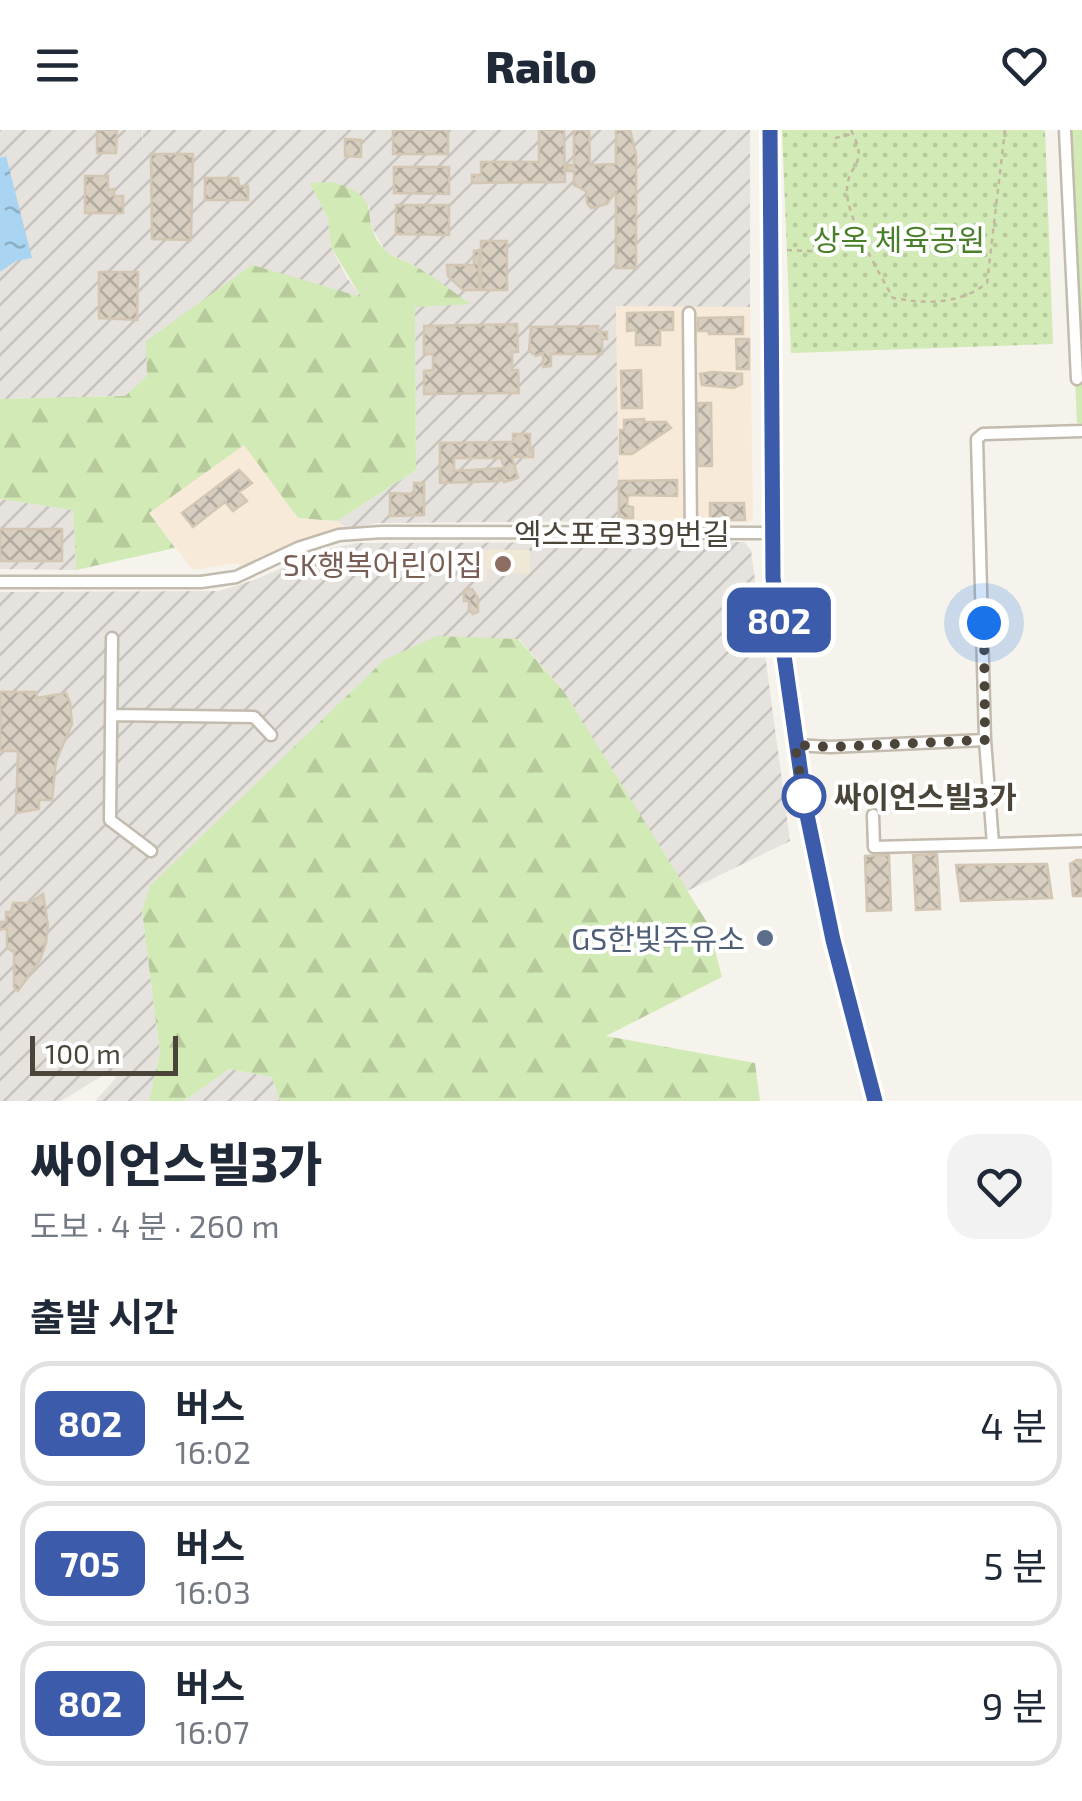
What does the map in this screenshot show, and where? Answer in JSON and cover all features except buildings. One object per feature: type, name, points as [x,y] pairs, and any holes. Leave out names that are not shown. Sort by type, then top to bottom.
[{"type":"main road","points":[[770,130],[773,578],[795,745],[833,940],[875,1101]]},
{"type":"street","points":[[1065,130],[1077,379]]},
{"type":"street","points":[[689,313],[691,533]]},
{"type":"street","points":[[993,844],[985,740],[977,439],[983,434],[1082,431]]},
{"type":"street","name":"엑스포로339번길","points":[[0,582],[201,582],[236,577],[298,548],[339,535],[382,532],[772,533]]},
{"type":"street","points":[[112,638],[110,820],[151,851]]},
{"type":"street","points":[[111,715],[254,717],[271,734]]},
{"type":"street","points":[[795,745],[985,740]]},
{"type":"street","points":[[873,814],[874,848],[1082,840]]},
{"type":"path","points":[[835,138],[852,132],[858,145],[858,162],[847,188],[858,226],[893,298],[948,302],[972,294],[986,283],[997,219],[996,192],[1005,130]]},
{"type":"path","points":[[787,250],[827,252],[845,230],[858,226]]},
{"type":"shaded area","points":[[0,130],[142,130],[143,146],[143,130],[750,130],[750,307],[616,306],[619,521],[378,523],[349,529],[337,521],[416,470],[415,306],[469,303],[415,266],[386,252],[372,228],[369,206],[311,183],[328,219],[331,247],[363,298],[147,377],[125,396],[0,399]]},
{"type":"shaded area","points":[[616,306],[685,306],[685,522],[619,521]]},
{"type":"shaded area","points":[[691,306],[750,307],[750,522],[698,522],[694,517]]},
{"type":"shaded area","points":[[244,444],[298,518],[337,521],[349,529],[306,538],[241,568],[237,563],[193,570],[148,513]]},
{"type":"shaded area","points":[[0,499],[73,510],[76,570],[0,569]]},
{"type":"shaded area","points":[[744,542],[751,550],[790,841],[685,892],[565,693],[519,639],[142,911],[160,1053],[149,1101],[95,1101],[116,1078],[110,1071],[61,1101],[0,1101],[0,592],[219,591],[323,550],[356,543]]},
{"type":"shaded area","name":"SK행복어린이집","points":[[465,549],[530,550],[530,574],[512,573],[511,566],[497,565],[496,569],[487,570],[487,581],[476,581],[476,562],[465,562]]},
{"type":"shaded area","points":[[229,1069],[272,1077],[280,1101],[184,1101]]},
{"type":"green space","name":"상옥 체육공원","points":[[782,130],[1045,130],[1053,344],[791,353]]},
{"type":"green space","points":[[1064,130],[1082,130],[1082,423],[1077,423]]},
{"type":"green space","points":[[333,182],[367,203],[376,239],[385,250],[471,304],[415,307],[416,470],[337,521],[298,518],[244,445],[149,513],[175,548],[76,570],[73,510],[0,499],[0,399],[125,396],[147,376],[146,341],[252,265],[361,297],[331,247],[328,219],[310,183]]},
{"type":"green space","points":[[437,636],[518,639],[565,693],[708,924],[722,977],[606,1036],[755,1063],[760,1101],[280,1101],[272,1077],[229,1069],[184,1101],[149,1101],[160,1053],[142,911],[150,886],[384,660]]},
{"type":"water","points":[[6,156],[32,258],[16,261],[0,272],[0,158]]},
{"type":"bus line","name":"802","points":[[770,130],[773,578],[806,810],[833,940],[875,1101]]},
{"type":"place","name":"SK행복어린이집","points":[[503,564]]},
{"type":"place","name":"싸이언스빌3가","points":[[804,796]]},
{"type":"place","name":"GS한빛주유소","points":[[765,938]]},
{"type":"route","points":[[804,796],[806,810],[795,745],[985,740],[988,734],[984,623]]}]
